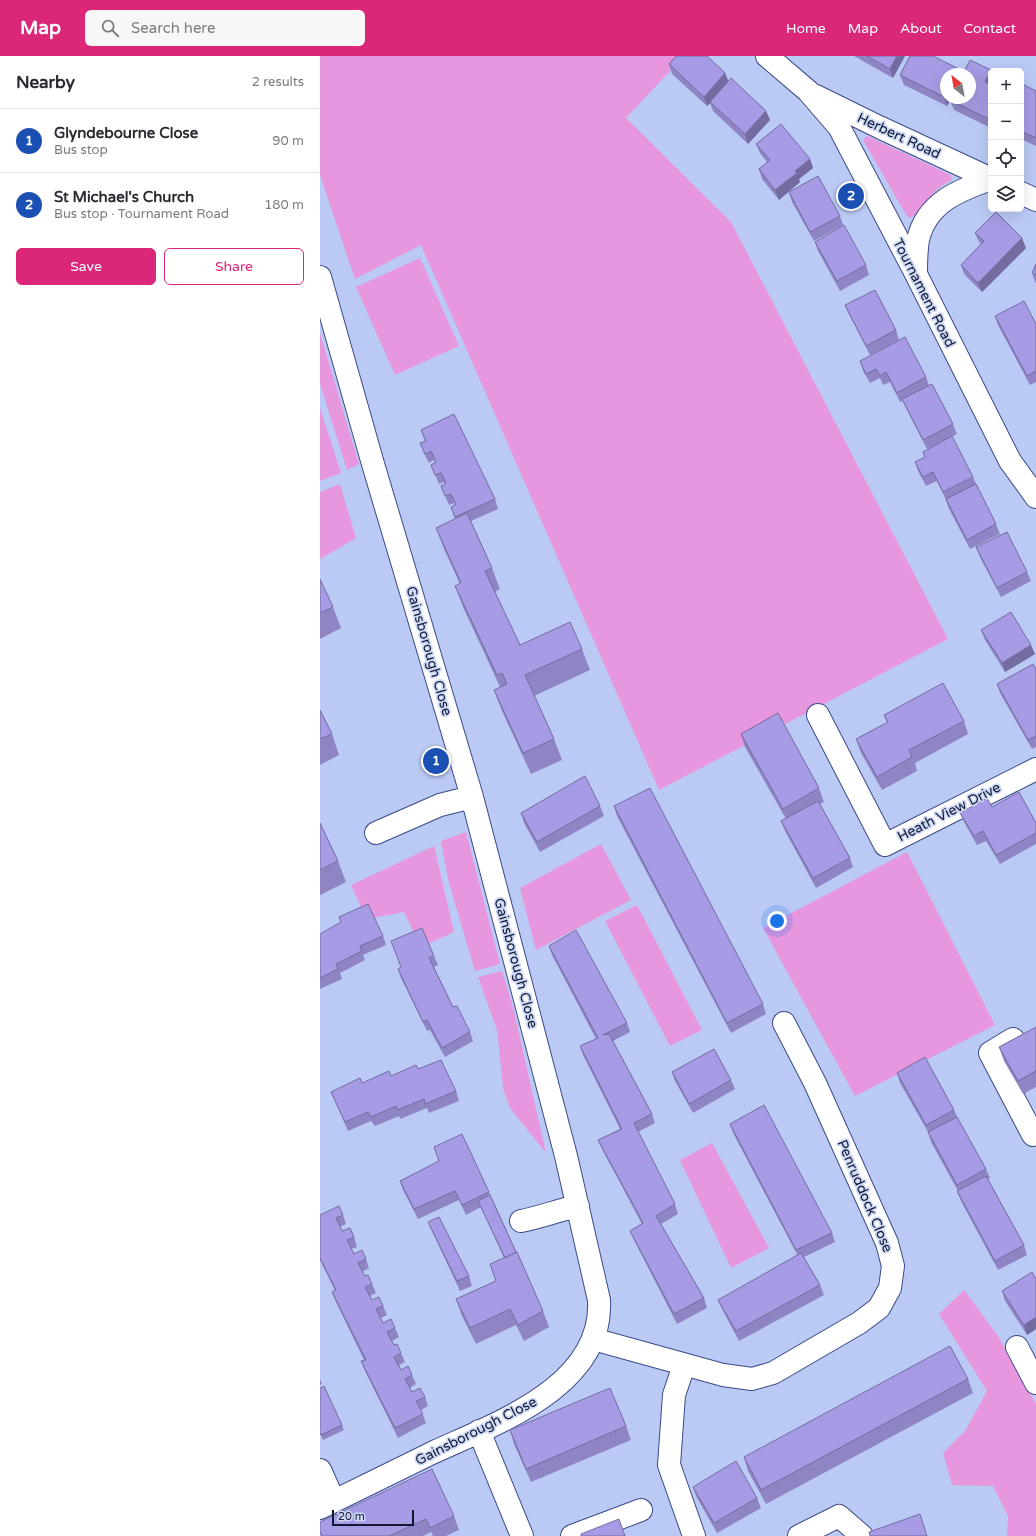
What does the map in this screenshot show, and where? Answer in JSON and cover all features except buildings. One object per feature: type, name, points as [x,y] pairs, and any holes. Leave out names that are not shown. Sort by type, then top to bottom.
[{"type":"street","points":[[766,56],[808,91]]},
{"type":"street","name":"Herbert Road","points":[[808,91],[879,127],[988,178]]},
{"type":"street","name":"Tournament Road","points":[[808,91],[838,127],[916,274],[1010,461],[1036,497]]},
{"type":"street","points":[[916,274],[918,240],[927,217],[942,202],[961,189],[988,180]]},
{"type":"street","points":[[1024,194],[1036,200]]},
{"type":"street","name":"Gainsborough Close","points":[[320,276],[373,464],[472,797],[578,1206],[599,1300],[598,1324],[593,1339],[584,1355],[570,1373],[552,1390],[536,1402],[479,1431],[327,1504]]},
{"type":"street","name":"Heath View Drive","points":[[818,715],[885,845],[1036,768]]},
{"type":"street","points":[[376,833],[440,805],[472,797]]},
{"type":"street","name":"Penruddock Close","points":[[593,1339],[723,1376],[752,1379],[773,1373],[859,1323],[879,1308],[890,1288],[893,1266],[888,1243],[814,1082],[784,1023]]},
{"type":"street","points":[[1013,1039],[990,1053],[1035,1134]]},
{"type":"street","points":[[521,1220],[542,1217],[560,1210],[578,1206]]},
{"type":"street","points":[[1017,1347],[1036,1383]]},
{"type":"street","points":[[684,1365],[674,1396],[669,1465],[694,1536]]},
{"type":"street","points":[[479,1431],[522,1536]]},
{"type":"street","points":[[320,1470],[327,1504]]},
{"type":"street","points":[[572,1536],[641,1510]]},
{"type":"street","points":[[799,1536],[839,1516],[862,1536]]},
{"type":"shaded area","points":[[320,56],[684,56],[626,118],[731,222],[948,639],[659,790],[421,245],[355,279],[320,175]]},
{"type":"shaded area","points":[[867,136],[951,175],[952,180],[937,189],[914,216],[909,218],[863,140]]},
{"type":"shaded area","points":[[420,258],[459,346],[395,375],[356,287]]},
{"type":"shaded area","points":[[320,333],[359,464],[347,470],[320,384]]},
{"type":"shaded area","points":[[320,408],[341,473],[320,481]]},
{"type":"shaded area","points":[[340,484],[356,538],[320,559],[320,492]]},
{"type":"shaded area","points":[[466,832],[500,964],[475,971],[449,883],[441,841]]},
{"type":"shaded area","points":[[601,844],[631,900],[536,950],[520,888]]},
{"type":"shaded area","points":[[434,846],[454,932],[428,944],[418,941],[404,912],[373,918],[365,916],[351,885]]},
{"type":"shaded area","points":[[907,852],[995,1025],[855,1096],[763,928]]},
{"type":"shaded area","points":[[637,905],[702,1030],[670,1046],[605,921]]},
{"type":"shaded area","points":[[502,971],[513,1007],[546,1153],[510,1108],[503,1088],[497,1030],[478,977]]},
{"type":"shaded area","points":[[712,1143],[769,1248],[731,1268],[680,1160]]},
{"type":"shaded area","points":[[964,1290],[998,1336],[1036,1404],[1036,1536],[1007,1536],[1008,1516],[993,1486],[952,1485],[943,1453],[965,1431],[987,1391],[939,1314]]},
{"type":"place","name":"St Michael's Church","points":[[851,196]]},
{"type":"place","name":"Glyndebourne Close","points":[[436,761]]}]
